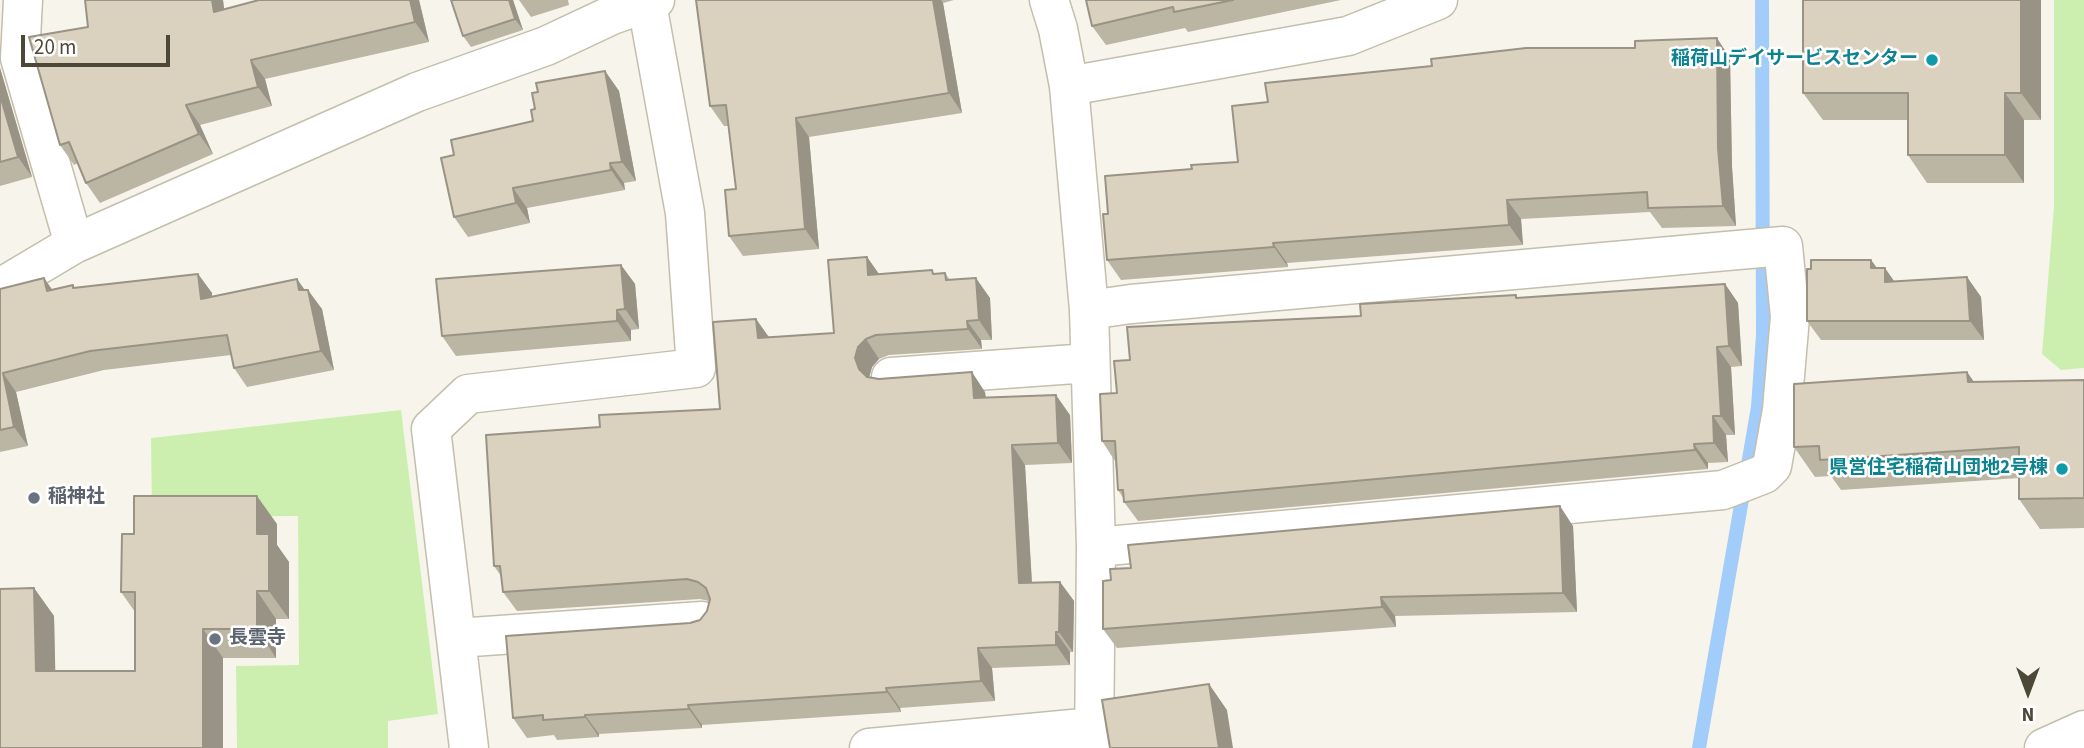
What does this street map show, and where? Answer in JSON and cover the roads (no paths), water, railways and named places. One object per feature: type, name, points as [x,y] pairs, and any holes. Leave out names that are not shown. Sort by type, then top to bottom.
[{"type":"street","points":[[23,0],[20,58],[74,244]]},
{"type":"street","points":[[869,748],[1094,737],[1096,547],[1089,310],[1069,86],[1058,29],[1049,0]]},
{"type":"street","points":[[1069,86],[1348,36],[1438,0]]},
{"type":"street","points":[[0,288],[74,244],[416,92],[546,46],[612,15],[651,2],[684,213],[696,368],[468,394],[430,429],[468,748]]},
{"type":"street","points":[[1089,310],[1783,246],[1790,317],[1782,410],[1772,466],[1764,474],[1723,489],[1096,547]]},
{"type":"street","points":[[891,377],[1089,363]]},
{"type":"street","points":[[457,638],[702,621]]},
{"type":"street","points":[[2044,748],[2084,730]]},
{"type":"waterway","points":[[1699,748],[1758,407],[1763,335],[1762,0]]},
{"type":"place","name":"稲荷山デイサービスセンター","points":[[1932,60]]},
{"type":"place","name":"県営住宅稲荷山団地2号棟","points":[[2062,469]]},
{"type":"place","name":"稲神社","points":[[34,498]]},
{"type":"place","name":"長雲寺","points":[[215,639]]}]
